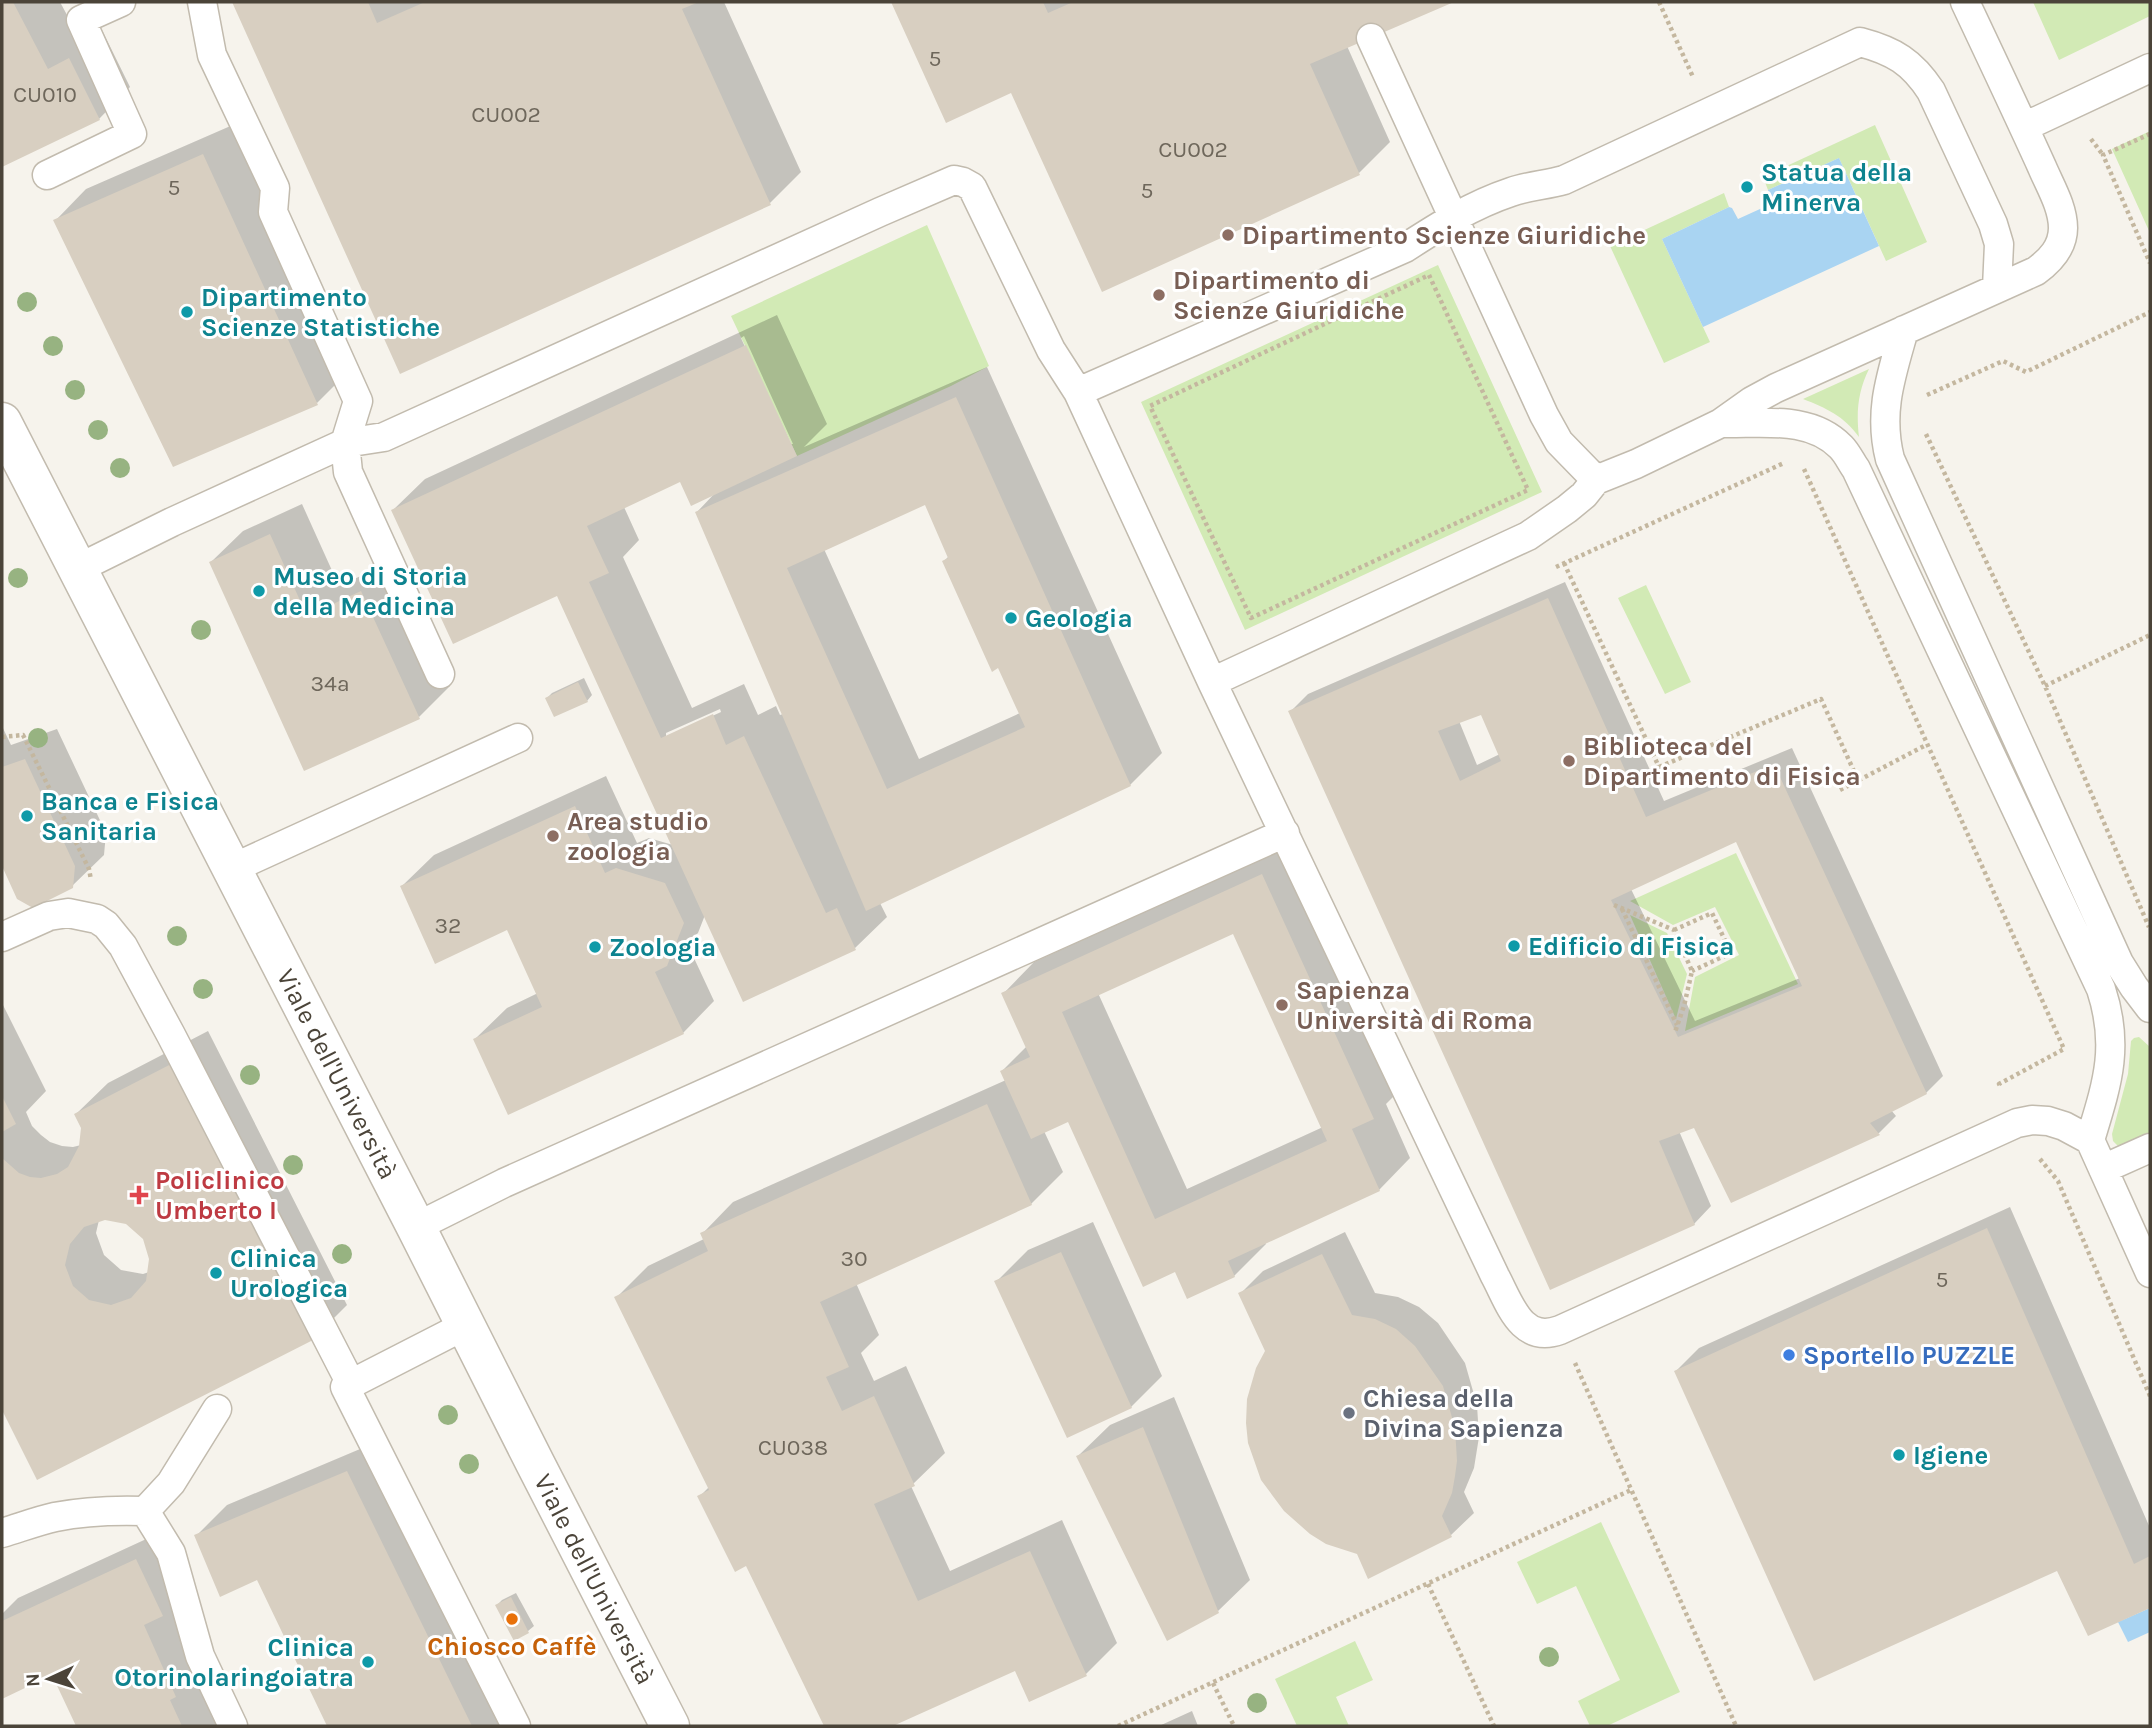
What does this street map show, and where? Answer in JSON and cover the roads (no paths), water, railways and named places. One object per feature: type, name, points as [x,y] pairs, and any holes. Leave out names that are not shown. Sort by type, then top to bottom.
[{"type":"street","name":"Viale dell'Università","points":[[2,422],[670,1726]]},
{"type":"lane","points":[[47,175],[132,134],[81,20],[121,2]]},
{"type":"lane","points":[[202,2],[212,55],[275,188],[273,212],[358,401],[345,443],[348,471],[440,674]]},
{"type":"lane","points":[[1212,682],[1528,536],[1584,495],[1596,480],[1721,423],[1776,388],[2035,271],[2048,262],[2059,246],[2063,229],[2061,212],[1965,2]]},
{"type":"lane","points":[[1371,38],[1544,415],[1559,442],[1596,480]]},
{"type":"lane","points":[[1078,392],[1405,247],[1453,217],[1514,191],[1564,180],[1860,42],[1894,54],[1909,64],[1931,91],[2000,244],[1997,288]]},
{"type":"lane","points":[[2024,127],[2150,68]]},
{"type":"lane","points":[[77,569],[172,522],[345,443],[384,437],[954,180],[963,182],[972,187],[1051,351],[1078,392],[1212,682],[1495,1276],[1520,1322],[1534,1332],[1547,1335],[1560,1330],[2017,1123],[2032,1120],[2064,1126],[2090,1140],[2149,1266]]},
{"type":"lane","points":[[1904,330],[1888,385],[1884,437],[1890,459],[2119,963],[2150,1008]]},
{"type":"lane","points":[[1721,423],[1791,424],[1811,427],[1842,448],[1856,469],[2101,989],[2109,1013],[2112,1047],[2108,1079],[2090,1140]]},
{"type":"lane","points":[[231,869],[518,738]]},
{"type":"lane","points":[[416,1227],[504,1183],[1285,833]]},
{"type":"lane","points":[[2,937],[58,913],[97,919],[106,925],[123,946],[351,1384]]},
{"type":"lane","points":[[2103,1169],[2150,1148]]},
{"type":"lane","points":[[466,1325],[345,1387],[516,1726]]},
{"type":"lane","points":[[2,1533],[71,1514],[145,1511],[171,1483],[217,1409]]},
{"type":"lane","points":[[145,1511],[171,1553],[201,1656],[233,1726]]},
{"type":"water","points":[[1839,158],[1879,246],[1703,327],[1662,239],[1729,207],[1738,219],[1771,204],[1768,190]]},
{"type":"water","points":[[2150,1608],[2150,1632],[2128,1642],[2118,1622]]},
{"type":"place","name":"Statua della Minerva","points":[[1747,187]]},
{"type":"place","name":"Dipartimento Scienze Giuridiche","points":[[1228,235]]},
{"type":"place","name":"Dipartimento di Scienze Giuridiche","points":[[1159,295]]},
{"type":"place","name":"Dipartimento Scienze Statistiche","points":[[187,312]]},
{"type":"place","name":"Museo di Storia della Medicina","points":[[259,591]]},
{"type":"place","name":"Geologia","points":[[1011,618]]},
{"type":"place","name":"Biblioteca del Dipartimento di Fisica","points":[[1569,761]]},
{"type":"place","name":"Banca e Fisica Sanitaria","points":[[27,816]]},
{"type":"place","name":"Area studio zoologia","points":[[553,836]]},
{"type":"place","name":"Edificio di Fisica","points":[[1514,946]]},
{"type":"place","name":"Zoologia","points":[[595,947]]},
{"type":"place","name":"Sapienza Università di Roma","points":[[1282,1005]]},
{"type":"place","name":"Policlinico Umberto I","points":[[139,1195]]},
{"type":"place","name":"Clinica Urologica","points":[[216,1273]]},
{"type":"place","name":"Sportello PUZZLE","points":[[1789,1355]]},
{"type":"place","name":"Chiesa della Divina Sapienza","points":[[1349,1413]]},
{"type":"place","name":"Igiene","points":[[1899,1455]]},
{"type":"place","name":"Chiosco Caffè","points":[[512,1619]]},
{"type":"place","name":"Clinica Otorinolaringoiatra","points":[[368,1662]]}]
